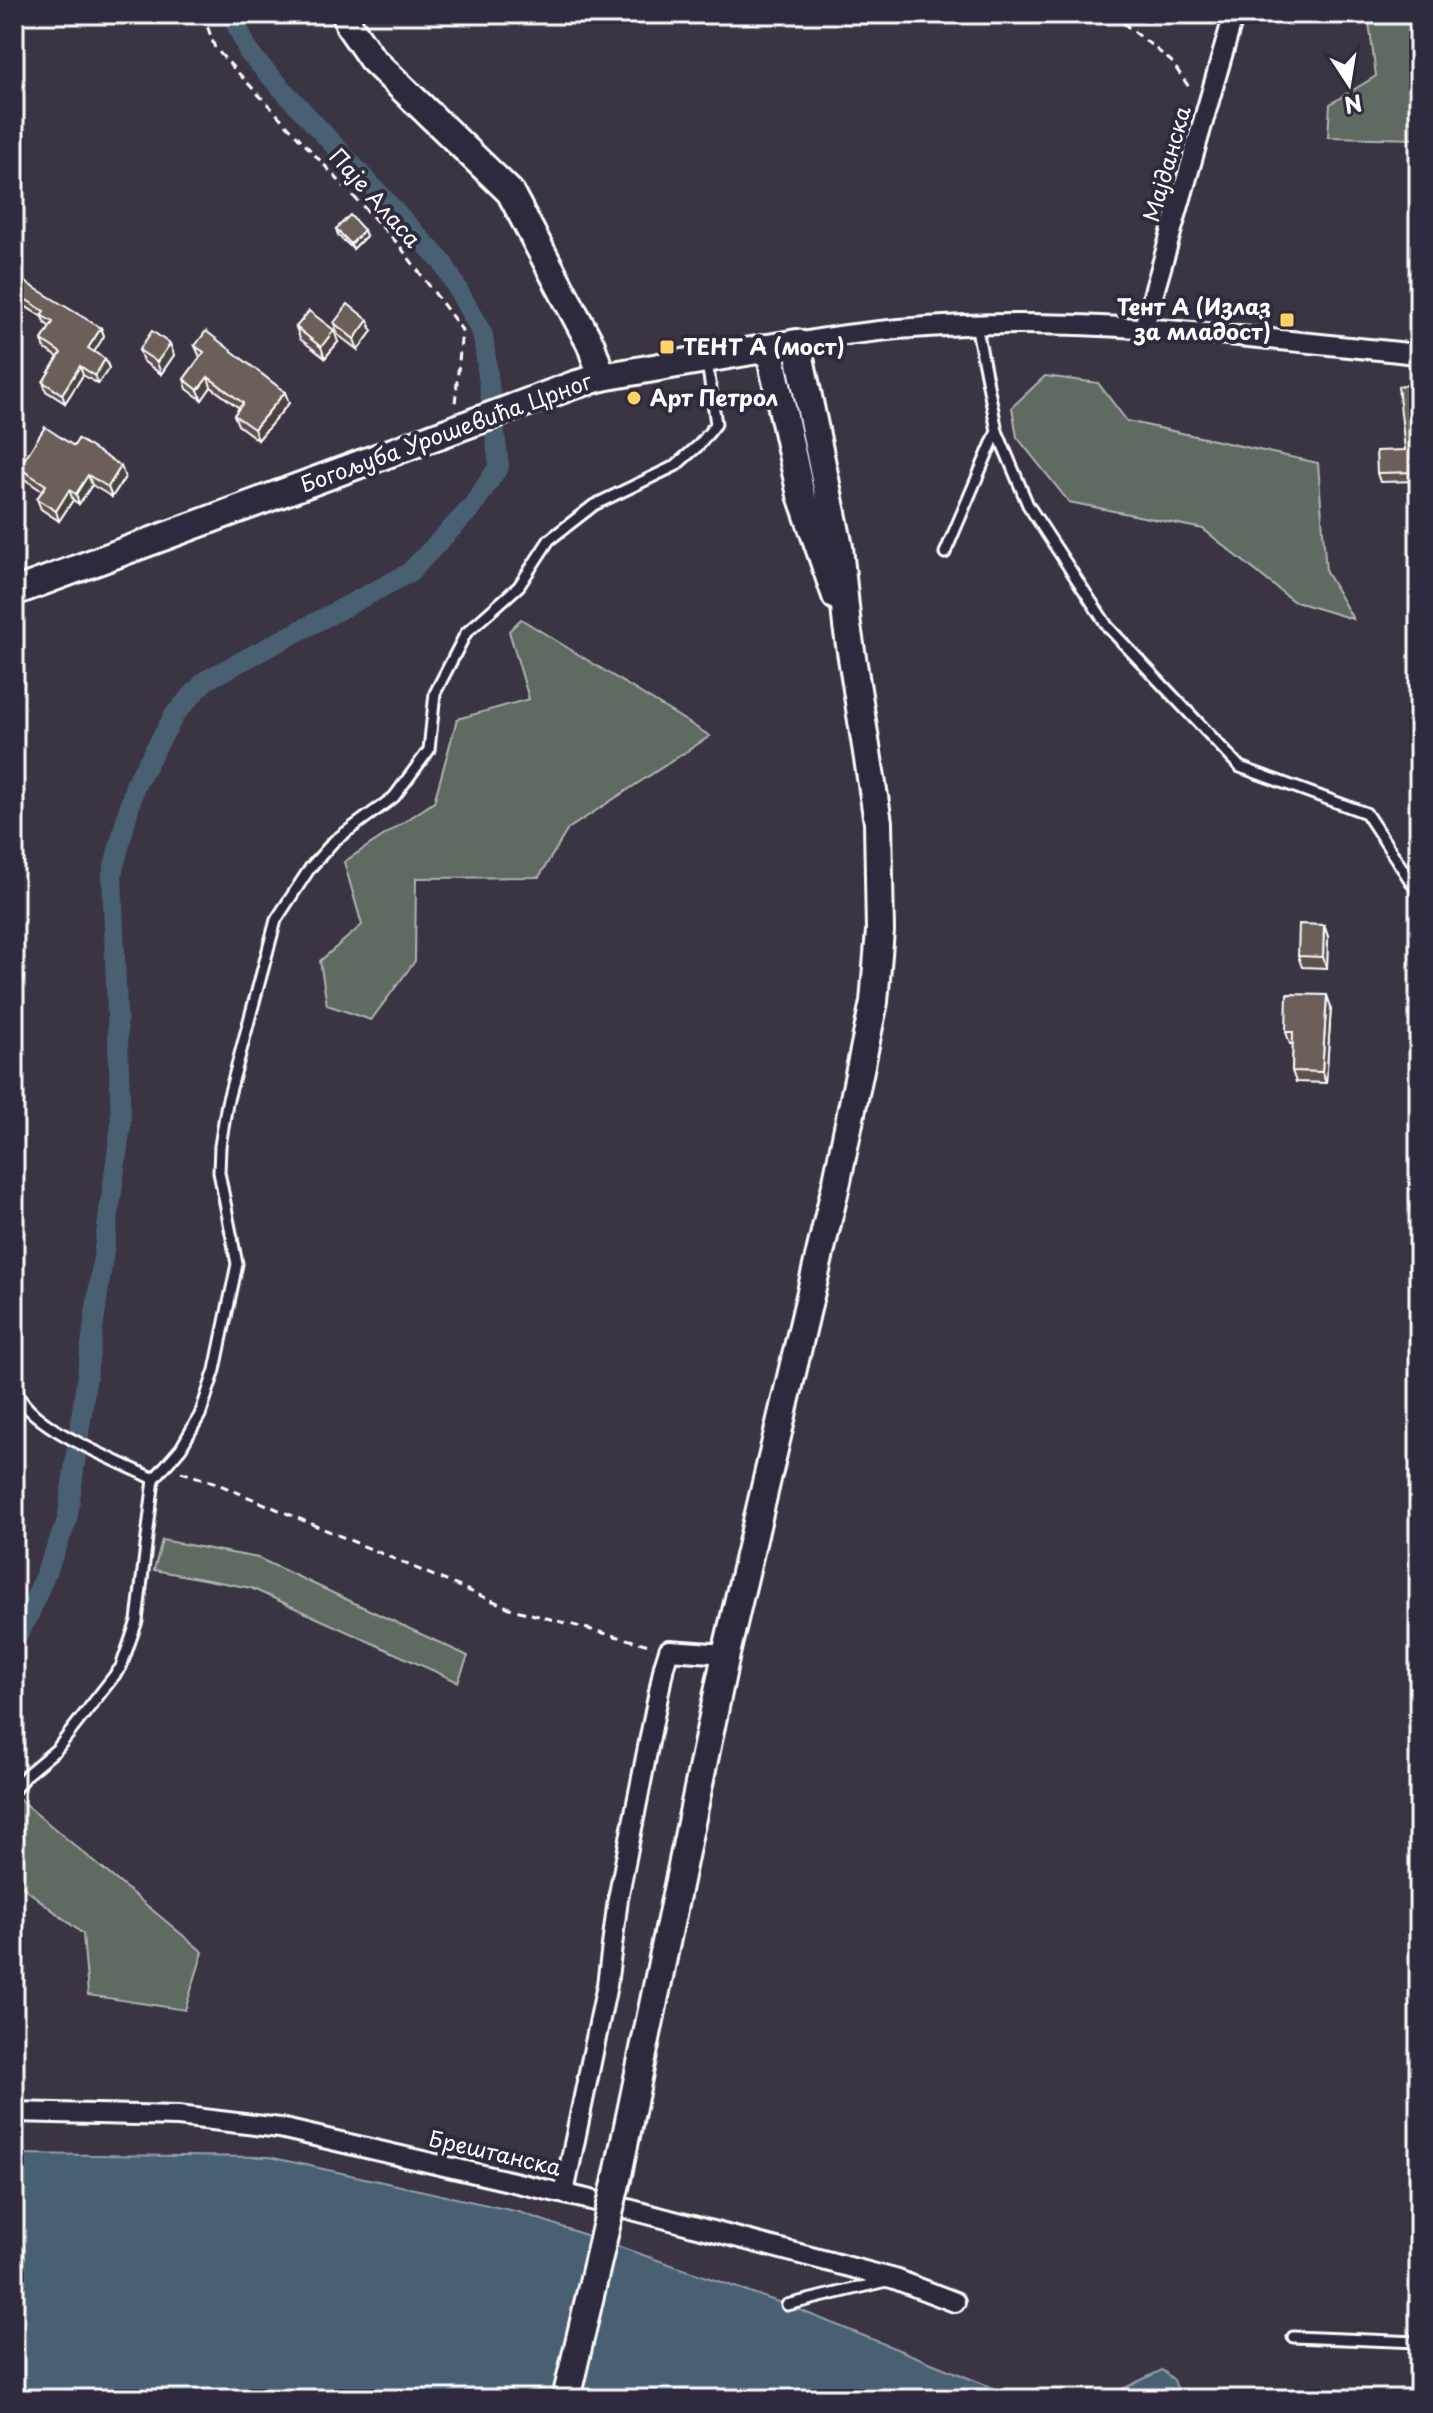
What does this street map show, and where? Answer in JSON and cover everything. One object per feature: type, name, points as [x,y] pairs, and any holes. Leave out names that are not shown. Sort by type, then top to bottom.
[{"type":"main road","points":[[346,14],[350,27],[372,59],[510,192],[591,345],[602,377]]},
{"type":"main road","name":"Богољуба Урошевића Црног","points":[[14,592],[466,424],[602,377],[797,343]]},
{"type":"main road","points":[[566,2399],[617,2179],[726,1654],[837,1181],[874,1002],[880,931],[878,822],[847,626],[839,547],[797,343]]},
{"type":"main road","points":[[769,348],[801,495],[847,626]]},
{"type":"street","name":"Мајданска","points":[[1144,327],[1234,14]]},
{"type":"street","name":"Богољуба Урошевића Црног","points":[[797,343],[887,328],[976,324],[1144,327],[1419,354]]},
{"type":"street","points":[[564,2193],[607,1985],[618,1899],[669,1650],[726,1654]]},
{"type":"street","name":"Брештанска","points":[[14,2112],[178,2116],[280,2128],[564,2193],[895,2279],[955,2302]]},
{"type":"lane","points":[[976,324],[997,431],[1028,505],[1108,627],[1240,767],[1366,813],[1419,894]]},
{"type":"lane","points":[[14,1790],[27,1774],[57,1749],[121,1667],[137,1621],[154,1479],[165,1468],[200,1415],[215,1370],[237,1264],[219,1172],[220,1146],[227,1103],[276,920],[310,868],[334,841],[394,797],[429,750],[435,693],[466,633],[519,586],[549,540],[594,505],[675,466],[699,445],[716,424],[717,411],[706,359]]},
{"type":"lane","points":[[945,553],[997,431]]},
{"type":"lane","points":[[14,1314],[15,1386],[21,1402],[49,1426],[154,1479]]},
{"type":"lane","points":[[787,2305],[895,2279]]},
{"type":"lane","points":[[1293,2337],[1419,2342]]},
{"type":"path","name":"Паје Аласа","points":[[203,14],[215,48],[399,245],[462,330],[466,424]]},
{"type":"path","points":[[1112,14],[1171,61],[1207,114]]},
{"type":"path","points":[[165,1468],[213,1482],[512,1609],[669,1650]]},
{"type":"shaded area","points":[[1368,14],[1419,14],[1419,139],[1328,137],[1330,104],[1376,76]]},
{"type":"shaded area","points":[[1045,376],[1098,383],[1127,421],[1318,463],[1326,572],[1353,619],[1293,601],[1203,529],[1069,502],[1017,437],[1012,407]]},
{"type":"shaded area","points":[[521,619],[710,736],[568,829],[539,877],[416,878],[415,961],[371,1020],[327,1005],[320,961],[362,925],[344,862],[434,802],[457,719],[529,699],[509,631]]},
{"type":"shaded area","points":[[162,1540],[258,1558],[468,1656],[458,1682],[251,1588],[154,1570]]},
{"type":"shaded area","points":[[20,1800],[203,1952],[185,2010],[88,1995],[83,1934],[14,1880],[14,1808]]},
{"type":"water","points":[[14,2154],[269,2157],[519,2212],[787,2305],[1021,2399],[14,2399]]},
{"type":"water","points":[[1162,2370],[1174,2380],[1181,2399],[1102,2399]]},
{"type":"building","points":[[350,215],[364,230],[351,244],[336,229]]},
{"type":"building","points":[[25,282],[101,328],[88,348],[105,359],[95,376],[80,366],[62,394],[43,382],[61,353],[42,340],[53,322],[41,315],[44,311],[17,294]]},
{"type":"building","points":[[348,304],[368,320],[354,339],[334,323]]},
{"type":"building","points":[[309,311],[334,330],[321,347],[296,327]]},
{"type":"building","points":[[152,331],[170,344],[157,362],[139,350]]},
{"type":"building","points":[[206,331],[285,392],[254,429],[234,415],[243,403],[208,377],[198,390],[184,379],[204,352],[195,346]]},
{"type":"building","points":[[1419,384],[1419,472],[1377,473],[1376,451],[1405,450],[1398,386]]},
{"type":"building","points":[[45,427],[74,446],[78,439],[121,466],[108,487],[88,475],[76,494],[69,490],[56,511],[37,499],[46,485],[19,468]]},
{"type":"building","points":[[1299,924],[1324,925],[1323,957],[1298,956]]},
{"type":"building","points":[[1287,994],[1327,995],[1322,1072],[1292,1071],[1293,1032],[1286,1032]]},
{"type":"waterway","points":[[14,1641],[28,1617],[67,1521],[121,1125],[112,874],[135,785],[175,714],[206,680],[409,573],[472,507],[499,466],[483,335],[443,263],[249,53],[232,14]]},
{"type":"place","name":"Тент А (Излаз за младост)","points":[[1287,320]]},
{"type":"place","name":"ТЕНТ А (мост)","points":[[667,347]]},
{"type":"place","name":"Арт Петрол","points":[[634,398]]}]
